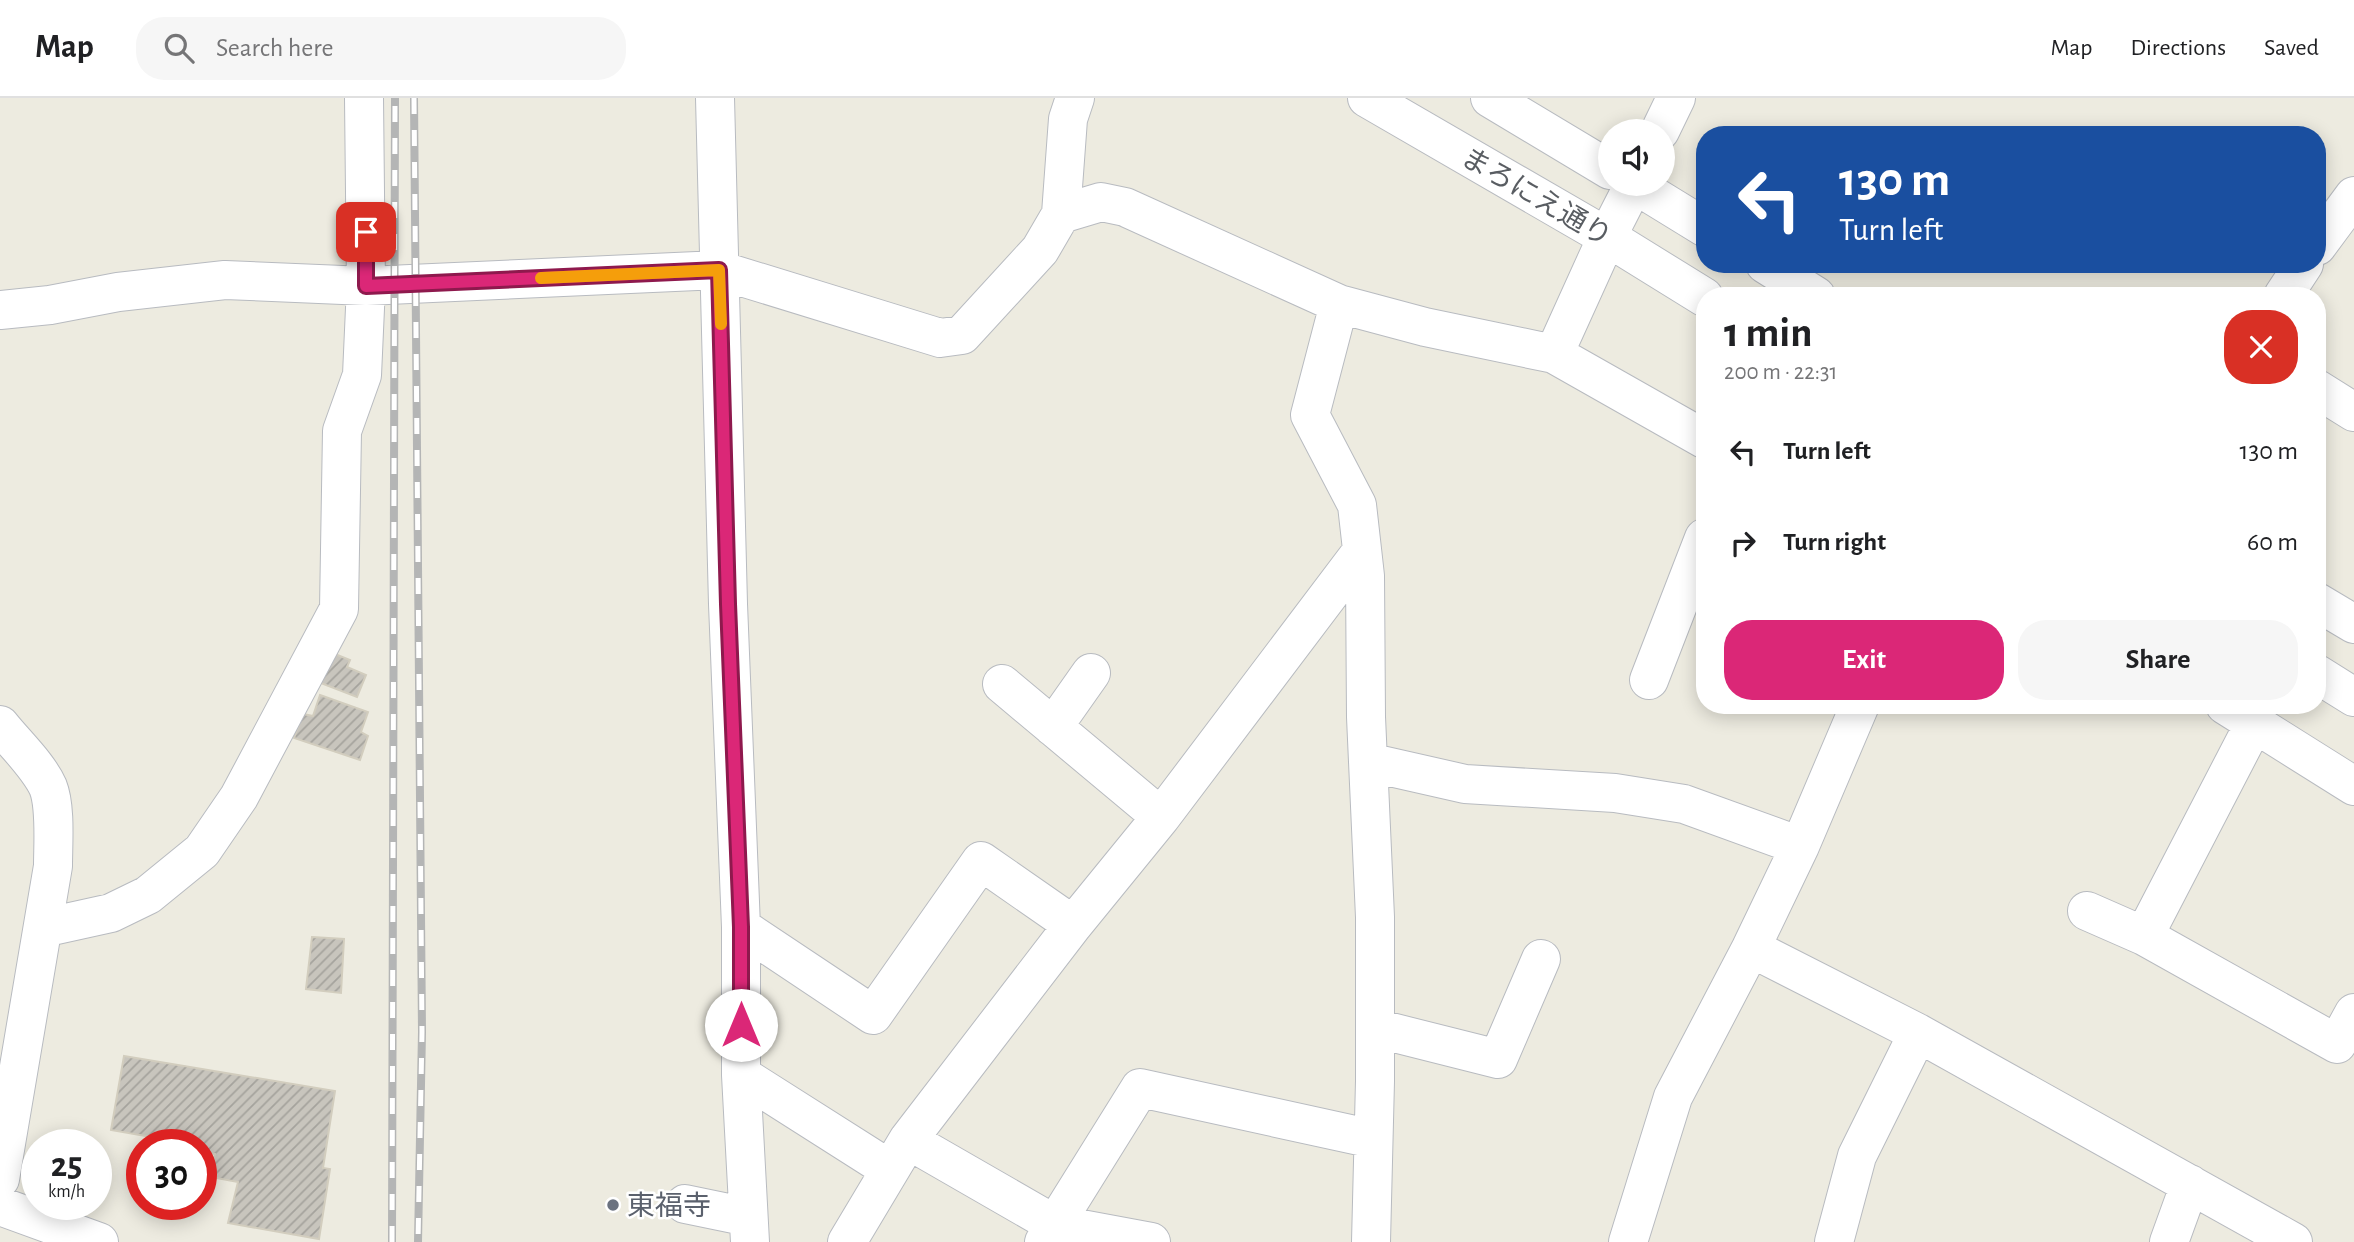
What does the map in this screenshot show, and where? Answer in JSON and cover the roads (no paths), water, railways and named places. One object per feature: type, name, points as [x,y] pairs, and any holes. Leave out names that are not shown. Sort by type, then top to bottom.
[{"type":"street","points":[[43,928],[111,913],[148,895],[202,851],[239,797],[339,609],[342,431],[362,375],[366,286],[364,98]]},
{"type":"street","points":[[685,1204],[749,1230],[741,1075],[741,927],[728,604],[715,98]]},
{"type":"street","points":[[0,310],[50,305],[118,292],[225,280],[366,286],[719,270],[940,338],[962,335],[1040,250],[1061,214],[1068,119],[1075,98]]},
{"type":"street","name":"まろにえ通り","points":[[1367,98],[1607,237],[1696,293]]},
{"type":"street","points":[[1490,98],[1598,163]]},
{"type":"street","points":[[1666,119],[1676,98]]},
{"type":"street","points":[[1554,354],[1628,196]]},
{"type":"street","name":"まろにえ通り","points":[[1654,196],[1696,222]]},
{"type":"street","points":[[2326,234],[2354,196]]},
{"type":"street","points":[[1061,214],[1101,202],[1125,207],[1339,304],[1425,327],[1554,354],[1696,434]]},
{"type":"street","points":[[1779,273],[1802,287]]},
{"type":"street","points":[[1339,304],[1310,415],[1357,505],[1365,576],[1366,717],[1375,917],[1371,1242]]},
{"type":"street","points":[[2326,394],[2354,412]]},
{"type":"street","points":[[846,1242],[898,1154],[1073,925],[1161,817],[1362,551]]},
{"type":"street","points":[[1649,680],[1696,559]]},
{"type":"street","points":[[2326,607],[2354,624]]},
{"type":"street","points":[[1053,727],[1091,673]]},
{"type":"street","points":[[2326,680],[2354,697]]},
{"type":"street","points":[[1002,684],[1161,817]]},
{"type":"street","points":[[1628,1242],[1673,1097],[1751,948],[1800,846],[1856,714]]},
{"type":"street","points":[[2144,936],[2239,715],[2354,786]]},
{"type":"street","points":[[0,725],[34,766],[48,788],[52,815],[53,866],[9,1210],[99,1242]]},
{"type":"street","points":[[1368,762],[1465,784],[1615,793],[1684,804],[1800,846]]},
{"type":"street","points":[[741,927],[873,1015],[981,861],[1073,925]]},
{"type":"street","points":[[2087,911],[2144,936],[2348,1040]]},
{"type":"street","points":[[1751,948],[1918,1033],[2293,1242]]},
{"type":"street","points":[[1375,1028],[1498,1059],[1541,959]]},
{"type":"street","points":[[1834,1242],[1857,1156],[1918,1033]]},
{"type":"street","points":[[741,1075],[1049,1233],[1151,1242]]},
{"type":"street","points":[[1049,1233],[1140,1088],[1373,1139]]},
{"type":"street","points":[[2169,1242],[2190,1184]]},
{"type":"railway","points":[[392,1242],[395,98]]},
{"type":"railway","points":[[414,98],[422,1032],[418,1242]]},
{"type":"place","name":"東福寺","points":[[613,1205]]}]
